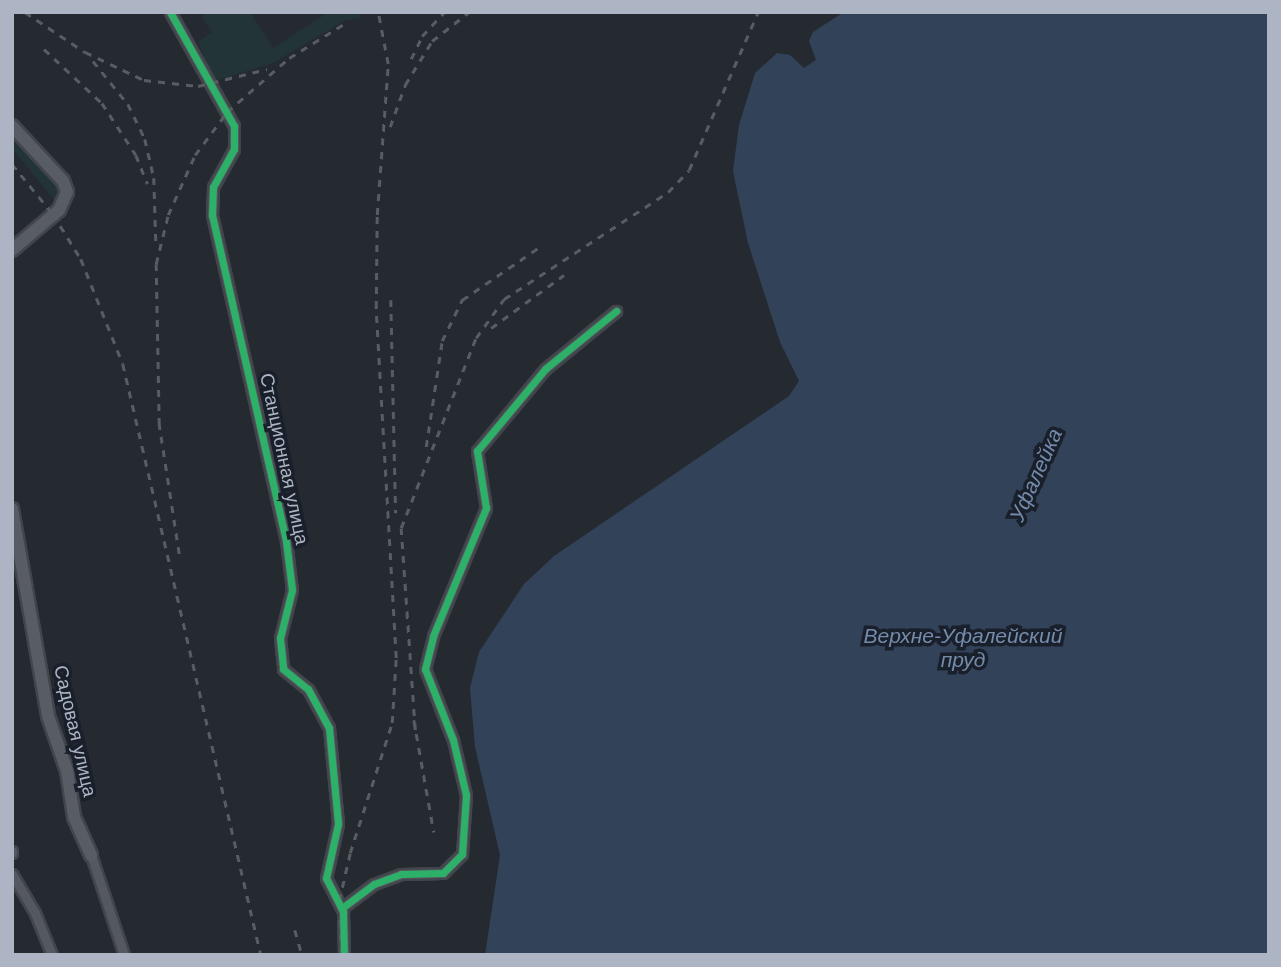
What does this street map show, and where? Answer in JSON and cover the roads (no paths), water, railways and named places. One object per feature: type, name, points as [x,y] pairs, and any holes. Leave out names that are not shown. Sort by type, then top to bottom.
[{"type":"street","name":"Станционная улица","points":[[170,12],[236,136],[213,187],[212,215],[286,541],[292,590],[280,638],[281,660],[293,680],[308,689],[329,728],[338,824],[326,877],[342,908],[344,955]]},
{"type":"street","points":[[12,126],[63,181],[67,192],[59,210],[12,250]]},
{"type":"street","points":[[342,908],[374,884],[401,874],[443,873],[462,854],[466,795],[453,740],[425,669],[433,636],[486,508],[477,451],[545,369],[616,311]]},
{"type":"street","name":"Садовая улица","points":[[12,509],[48,716],[67,771],[74,817],[90,855],[123,955]]},
{"type":"street","points":[[12,874],[52,955]]},
{"type":"water","name":"Верхне-Уфалейский пруд","points":[[844,12],[1269,12],[1269,955],[485,955],[500,855],[475,747],[470,688],[479,652],[524,584],[554,556],[789,396],[799,381],[780,342],[748,243],[733,171],[739,125],[755,73],[777,53],[790,55],[804,68],[816,60],[809,41],[813,32]]},
{"type":"railway","points":[[25,12],[85,52],[144,80],[198,86],[267,69]]},
{"type":"railway","points":[[341,955],[339,901],[350,853],[392,723],[396,658],[376,308],[377,215],[388,64],[378,12]]},
{"type":"railway","points":[[411,59],[422,36],[444,12]]},
{"type":"railway","points":[[390,127],[405,85],[432,41],[469,12]]},
{"type":"railway","points":[[415,730],[401,528],[476,338],[504,299],[668,192],[689,170],[758,12]]},
{"type":"railway","points":[[179,554],[159,425],[156,264],[168,215],[195,155],[227,112],[289,58],[344,24]]},
{"type":"railway","points":[[44,49],[102,103],[136,155],[148,184]]},
{"type":"railway","points":[[93,61],[128,104],[145,139],[154,178],[156,243]]},
{"type":"railway","points":[[12,164],[53,214],[81,259],[123,364],[261,955]]},
{"type":"railway","points":[[426,447],[442,341],[462,300],[541,246]]},
{"type":"railway","points":[[491,328],[564,275]]},
{"type":"railway","points":[[391,300],[396,513]]},
{"type":"railway","points":[[414,720],[434,832]]},
{"type":"railway","points":[[295,930],[302,955]]},
{"type":"water label","name":"Уфалейка","points":[[1036,475]]}]
